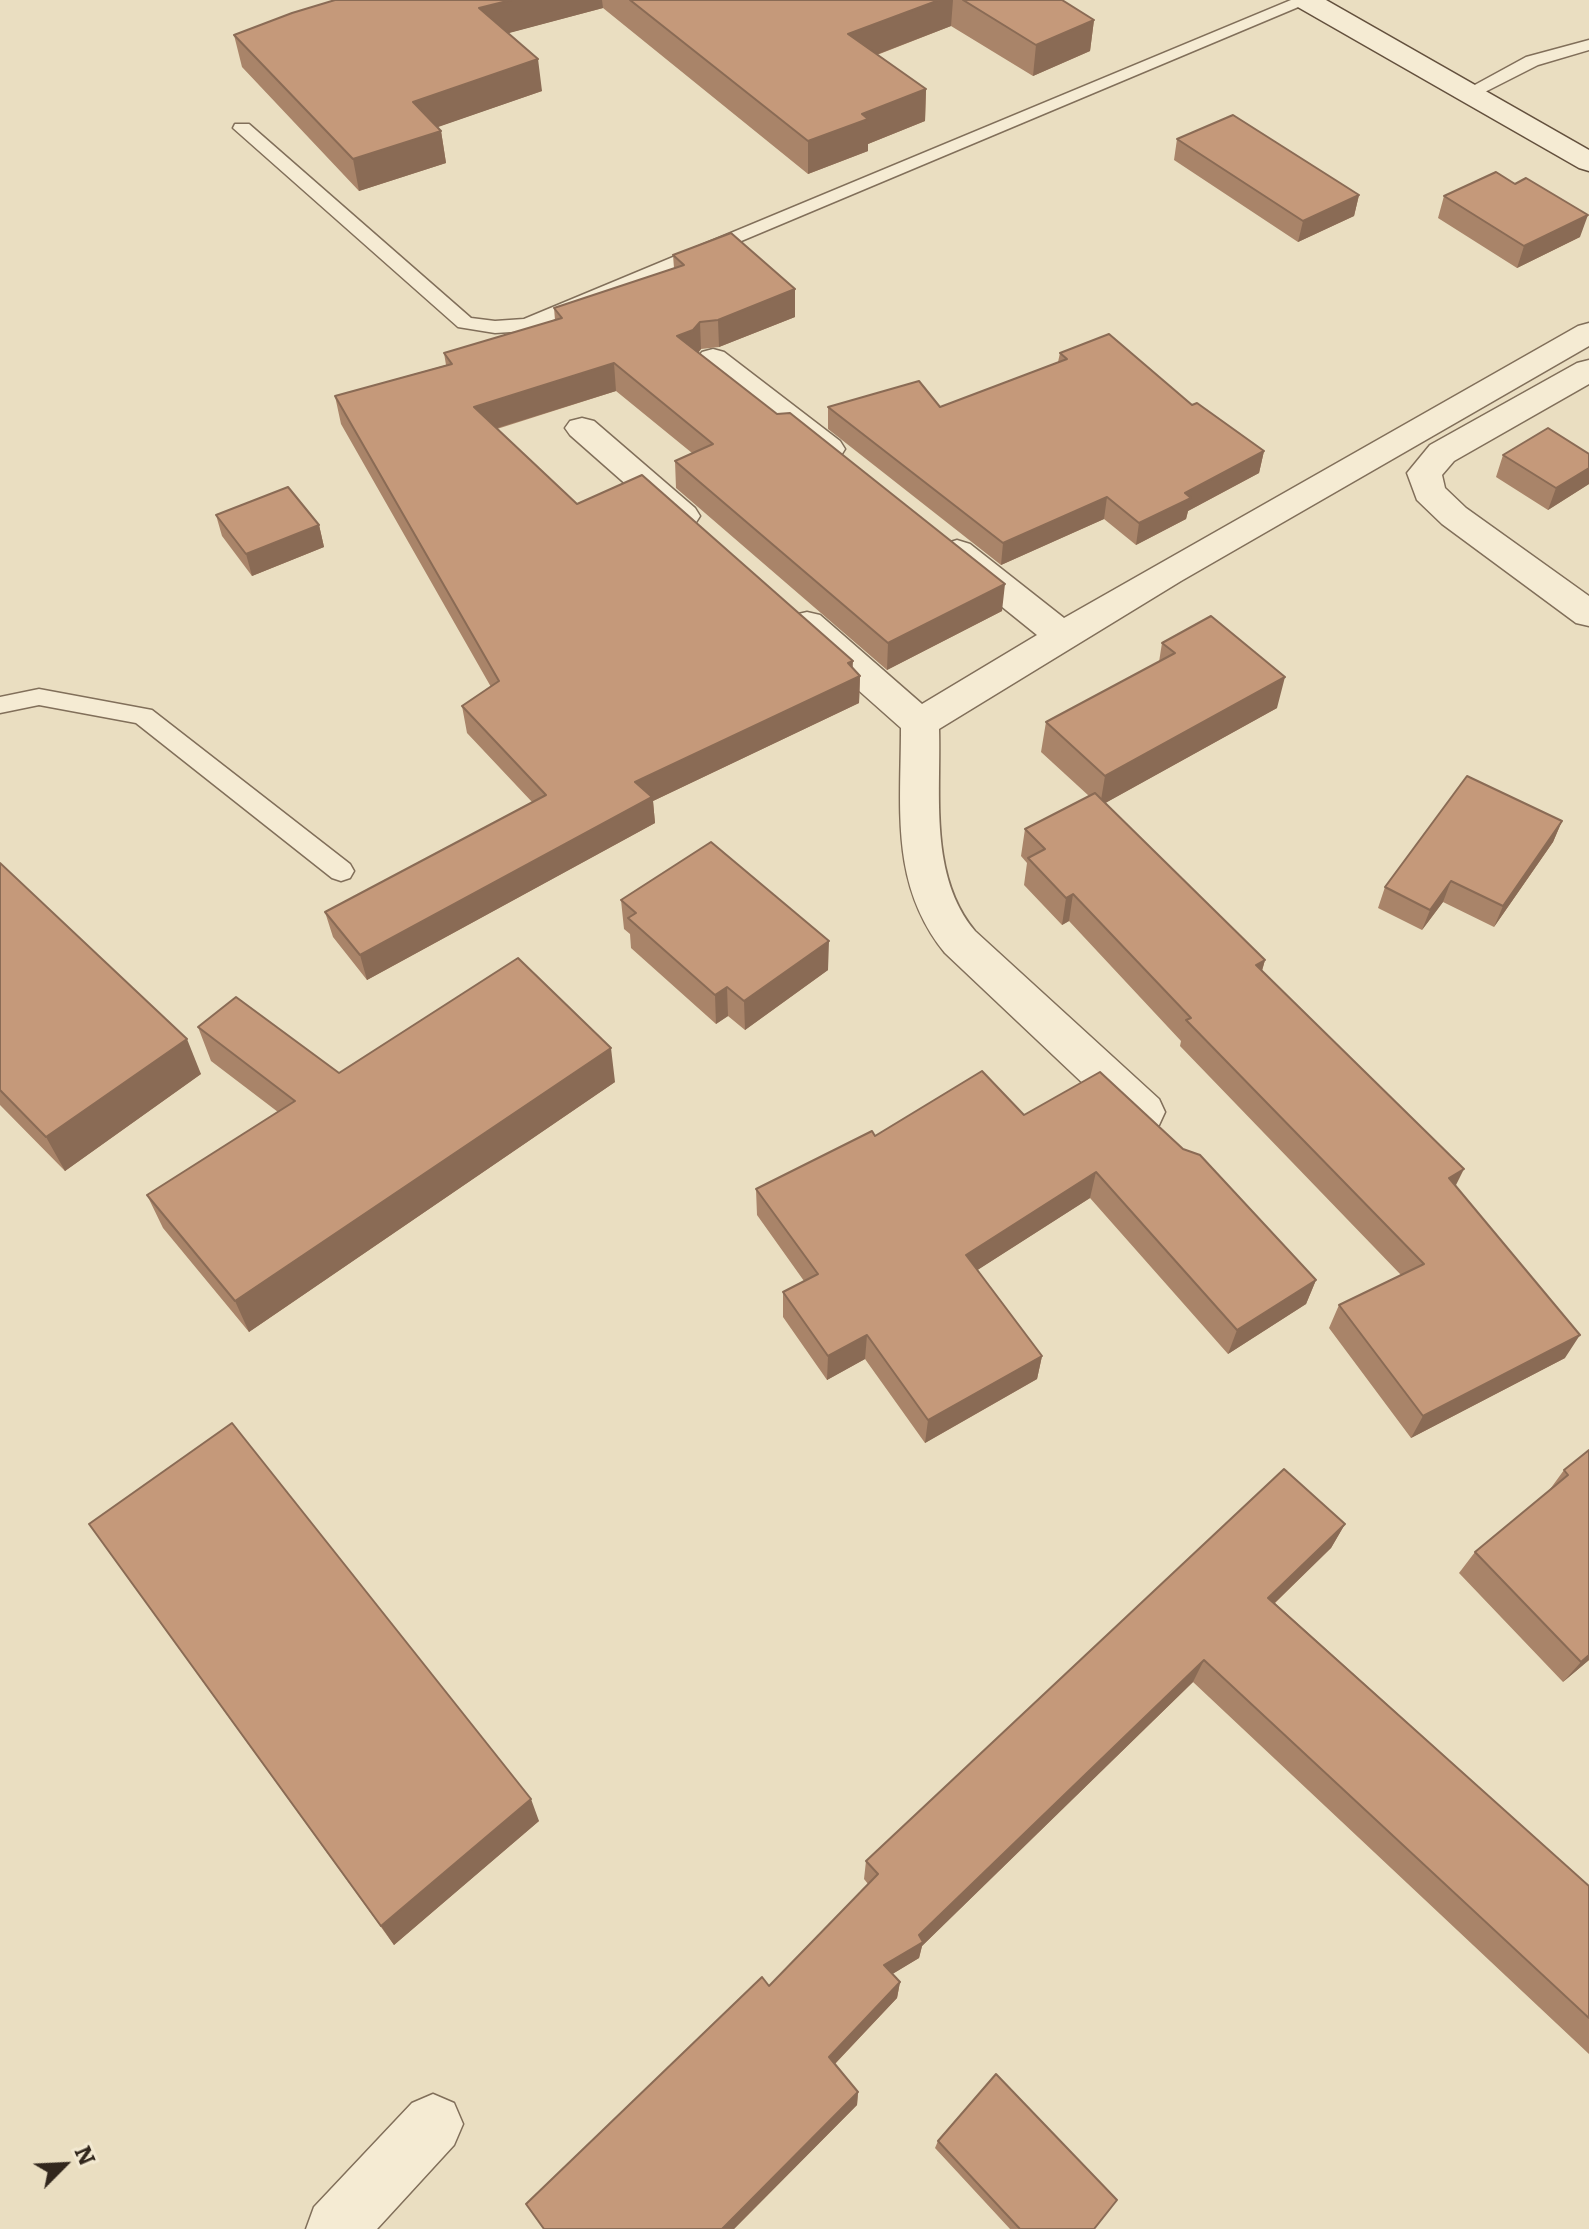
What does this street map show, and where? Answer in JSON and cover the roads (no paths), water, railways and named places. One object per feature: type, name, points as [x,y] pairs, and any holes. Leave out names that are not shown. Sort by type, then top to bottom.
[{"type":"street","points":[[1306,0],[1589,162]]},
{"type":"street","points":[[920,723],[1061,635],[1365,458],[1589,333]]},
{"type":"street","points":[[713,359],[850,467]]},
{"type":"street","points":[[1589,370],[1442,453],[1424,473],[1429,492],[1454,516],[1589,614]]},
{"type":"street","points":[[582,428],[710,539]]},
{"type":"street","points":[[937,536],[1061,635]]},
{"type":"street","points":[[779,600],[920,723],[922,845],[928,880],[939,915],[960,942],[1172,1140]]},
{"type":"street","points":[[336,2229],[433,2124]]},
{"type":"lane","points":[[242,128],[465,323],[495,327],[527,325],[1306,0]]},
{"type":"lane","points":[[1469,93],[1532,61],[1589,45]]},
{"type":"lane","points":[[0,705],[39,697],[143,716],[341,871]]}]
